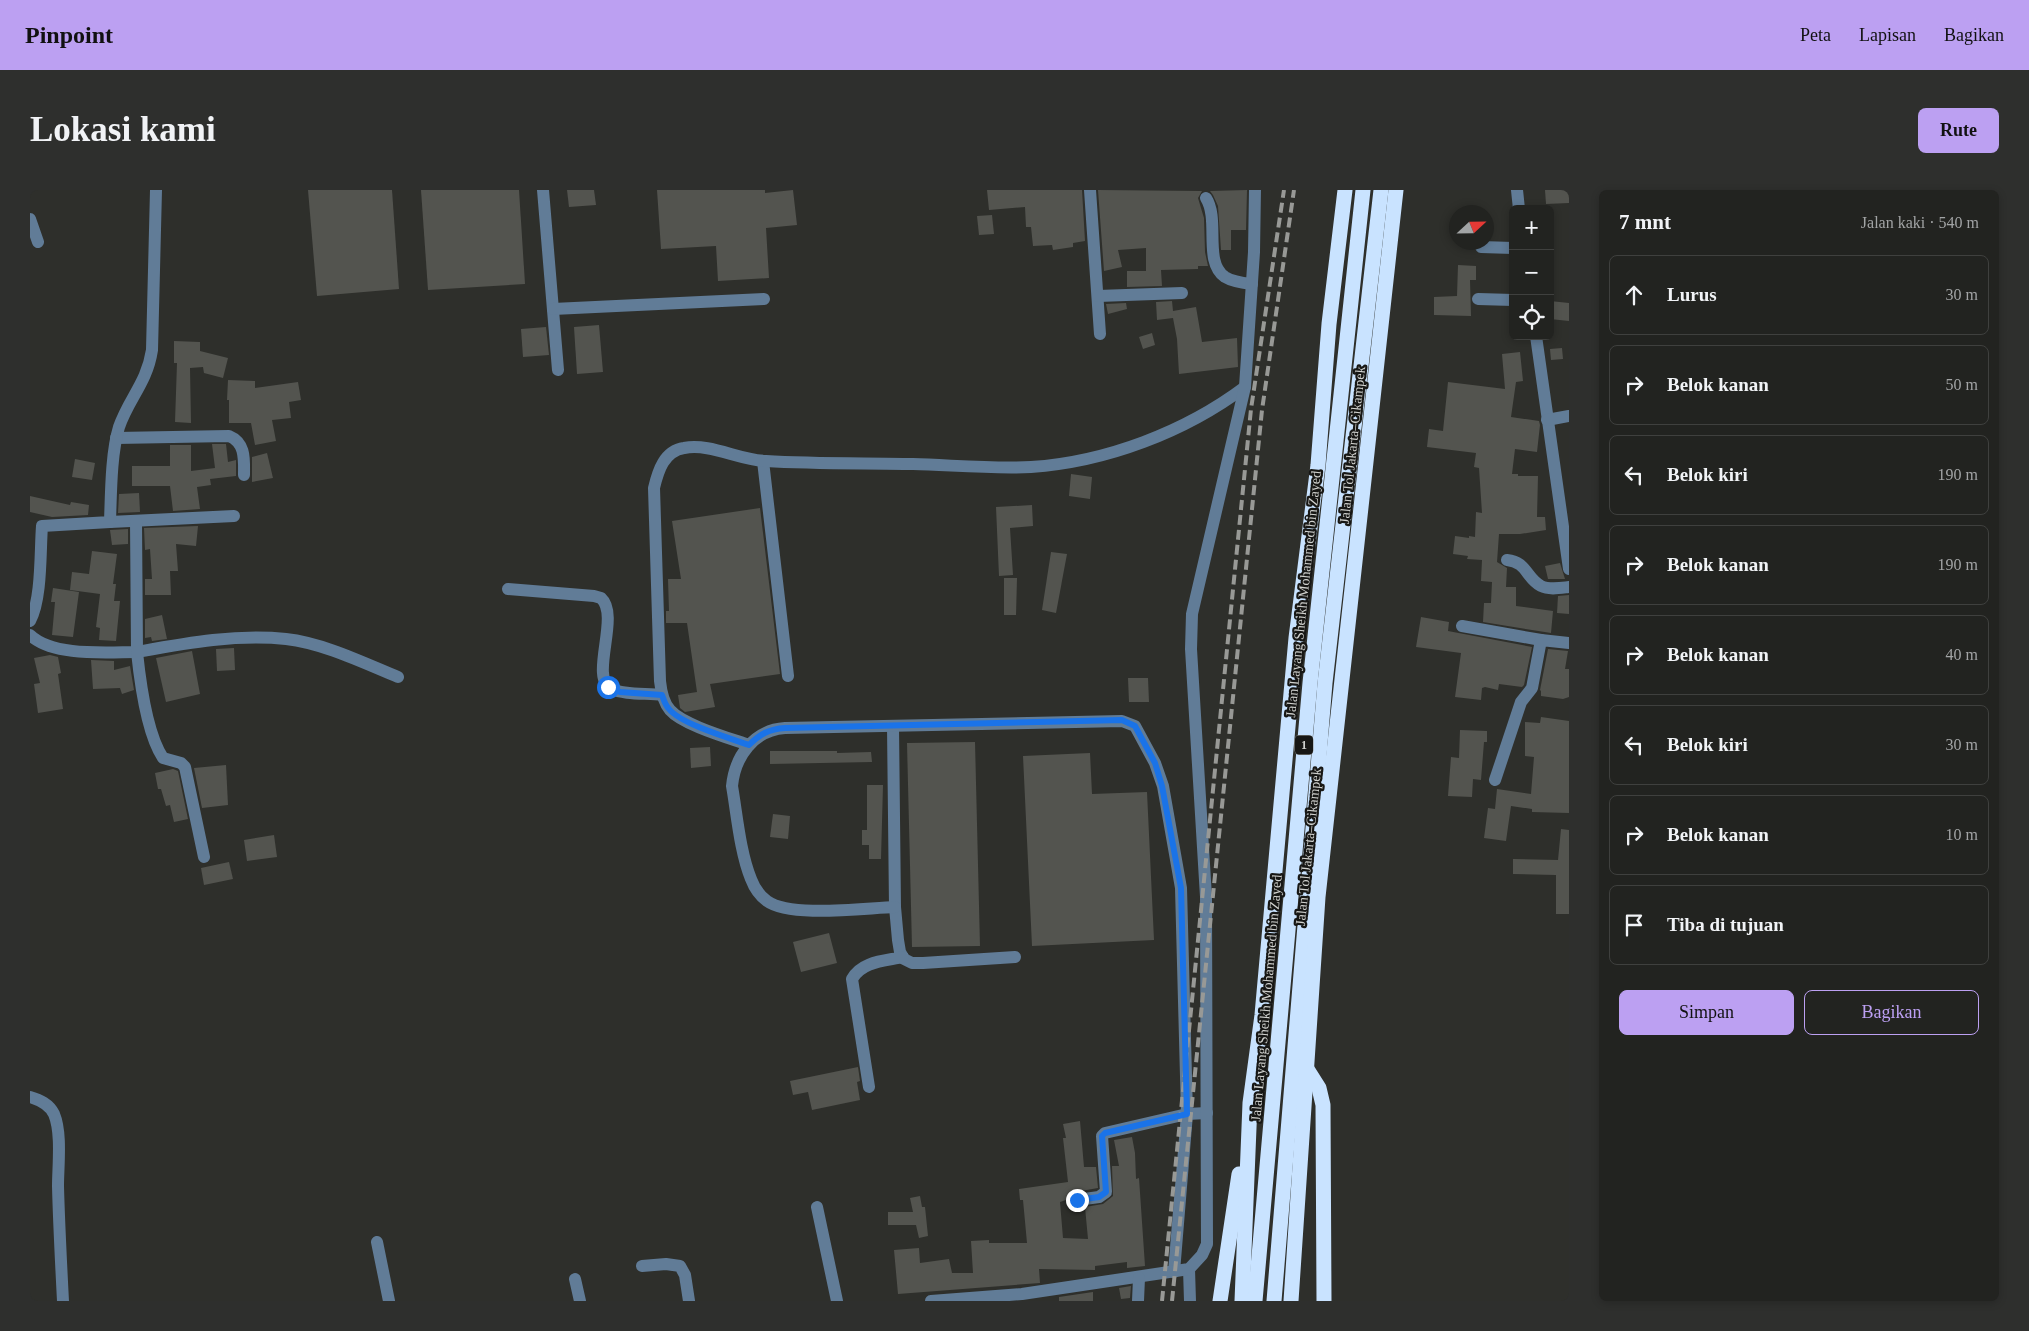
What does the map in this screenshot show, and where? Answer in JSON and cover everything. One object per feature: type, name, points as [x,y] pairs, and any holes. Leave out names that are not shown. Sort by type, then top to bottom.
[{"type":"highway","name":"1","points":[[1242,1301],[1250,1104],[1262,1015],[1295,647],[1318,465],[1329,324],[1344,190]]},
{"type":"highway","name":"Jalan Layang Sheikh Mohammed bin Zayed","points":[[1255,1301],[1310,683],[1363,190]]},
{"type":"highway","name":"1","points":[[1274,1301],[1325,683],[1381,190]]},
{"type":"highway","name":"Jalan Tol Jakarta–Cikampek","points":[[1291,1301],[1318,897],[1396,190]]},
{"type":"highway","points":[[1307,1070],[1319,1088],[1323,1105],[1324,1301]]},
{"type":"highway","points":[[1220,1301],[1250,1104]]},
{"type":"street","points":[[110,522],[110,494],[116,438],[124,416],[144,379],[150,364],[152,350],[156,190]]},
{"type":"street","points":[[543,190],[558,370]]},
{"type":"street","points":[[1090,190],[1100,334]]},
{"type":"street","points":[[931,1301],[1022,1298],[1190,1269],[1202,1255],[1207,1244],[1206,897],[1192,658],[1192,614],[1245,387],[1252,284],[1255,190]]},
{"type":"street","points":[[1517,190],[1519,205]]},
{"type":"street","points":[[1206,198],[1212,212],[1214,258],[1217,270],[1225,277],[1234,281],[1252,284]]},
{"type":"street","points":[[30,219],[38,242]]},
{"type":"street","points":[[1494,247],[1509,248]]},
{"type":"street","points":[[1098,296],[1182,293]]},
{"type":"street","points":[[553,309],[764,299]]},
{"type":"street","points":[[1478,300],[1509,300]]},
{"type":"street","points":[[1537,340],[1569,569]]},
{"type":"street","points":[[749,745],[707,730],[677,716],[670,710],[662,695],[654,488],[659,470],[670,455],[685,448],[711,450],[763,461],[1030,467],[1092,458],[1160,435],[1223,404],[1245,387]]},
{"type":"street","points":[[1547,420],[1569,416]]},
{"type":"street","points":[[116,438],[230,436],[238,440],[242,447],[244,475]]},
{"type":"street","points":[[763,461],[788,676]]},
{"type":"street","points":[[30,621],[37,590],[42,526],[234,516]]},
{"type":"street","points":[[136,521],[137,652],[141,685],[153,734],[163,758],[181,763],[185,767],[204,857]]},
{"type":"street","points":[[1507,560],[1519,562],[1536,582],[1542,586],[1550,588],[1569,587]]},
{"type":"street","points":[[508,589],[601,598],[607,606],[608,612],[603,667],[607,685],[613,690],[620,692],[662,695]]},
{"type":"street","points":[[1462,626],[1542,640],[1569,642]]},
{"type":"street","points":[[30,635],[41,642],[77,651],[137,652],[213,639],[286,639],[307,643],[398,677]]},
{"type":"street","points":[[1495,780],[1521,702],[1532,688],[1542,640]]},
{"type":"street","points":[[895,907],[799,911],[775,906],[762,896],[752,881],[747,868],[732,786],[733,773],[737,763],[749,745],[763,733],[776,729],[1122,720],[1135,726],[1155,763],[1162,786],[1181,888],[1187,1114],[1174,1272]]},
{"type":"street","points":[[893,726],[895,907],[899,948],[902,957],[912,963],[1016,957]]},
{"type":"street","points":[[869,1088],[852,978],[858,970],[867,965],[902,957]]},
{"type":"street","points":[[30,1097],[48,1106],[54,1116],[57,1127],[59,1233],[63,1301]]},
{"type":"street","points":[[1077,1200],[1099,1197],[1106,1192],[1102,1136],[1105,1133],[1187,1114],[1207,1113]]},
{"type":"street","points":[[818,1206],[836,1301]]},
{"type":"street","points":[[377,1242],[389,1301]]},
{"type":"street","points":[[642,1266],[673,1264],[680,1266],[685,1276],[689,1301]]},
{"type":"street","points":[[1190,1269],[1190,1301]]},
{"type":"street","points":[[1138,1301],[1139,1278]]},
{"type":"street","points":[[575,1279],[580,1301]]},
{"type":"building","points":[[308,190],[392,190],[399,289],[317,296]]},
{"type":"building","points":[[421,190],[519,190],[525,284],[428,290]]},
{"type":"building","points":[[567,190],[594,190],[596,205],[569,207]]},
{"type":"building","points":[[657,190],[765,190],[765,193],[793,190],[797,225],[766,228],[769,278],[718,281],[716,246],[661,249]]},
{"type":"building","points":[[987,190],[1082,190],[1085,241],[1073,243],[1073,247],[1053,250],[1052,245],[1033,246],[1031,227],[1026,227],[1025,207],[989,210]]},
{"type":"building","points":[[1098,190],[1202,191],[1198,198],[1204,218],[1205,252],[1208,266],[1198,266],[1198,269],[1161,270],[1162,286],[1127,287],[1127,271],[1146,271],[1146,248],[1118,250],[1122,267],[1104,271]]},
{"type":"building","points":[[1247,190],[1246,230],[1231,230],[1231,250],[1221,250],[1218,206],[1210,191]]},
{"type":"building","points":[[1545,190],[1569,190],[1569,203],[1546,204]]},
{"type":"building","points":[[992,215],[994,234],[979,235],[977,216]]},
{"type":"building","points":[[1458,265],[1476,266],[1476,280],[1470,280],[1471,316],[1434,315],[1434,297],[1457,296]]},
{"type":"building","points":[[1172,301],[1173,311],[1196,307],[1202,342],[1237,338],[1238,367],[1179,374],[1177,339],[1173,318],[1157,320],[1156,302]]},
{"type":"building","points":[[1554,301],[1569,303],[1569,321],[1554,319]]},
{"type":"building","points":[[1126,303],[1127,309],[1108,314],[1106,304]]},
{"type":"building","points":[[599,325],[603,372],[577,374],[574,327]]},
{"type":"building","points":[[546,327],[549,355],[523,357],[521,329]]},
{"type":"building","points":[[1152,333],[1155,345],[1143,349],[1139,337]]},
{"type":"building","points":[[174,341],[200,342],[200,351],[228,358],[223,378],[204,373],[203,367],[190,368],[191,423],[175,422],[177,363],[174,363]]},
{"type":"building","points":[[1562,348],[1563,359],[1551,360],[1550,349]]},
{"type":"building","points":[[1520,352],[1523,381],[1516,382],[1511,417],[1539,421],[1540,425],[1537,452],[1515,449],[1512,474],[1518,474],[1518,476],[1538,476],[1537,517],[1545,517],[1546,530],[1520,534],[1499,534],[1497,562],[1507,568],[1506,587],[1516,587],[1516,606],[1553,611],[1551,633],[1483,622],[1484,603],[1491,603],[1492,582],[1481,581],[1482,560],[1467,559],[1468,556],[1453,554],[1455,536],[1475,537],[1476,512],[1482,513],[1479,468],[1474,467],[1476,453],[1427,447],[1429,429],[1443,431],[1448,382],[1505,389],[1502,354]]},
{"type":"building","points":[[228,380],[255,381],[255,388],[298,382],[301,400],[289,402],[291,418],[272,420],[276,441],[255,445],[251,423],[229,423]]},
{"type":"building","points":[[212,444],[226,444],[228,462],[236,460],[236,476],[210,479],[211,485],[197,487],[200,509],[173,511],[170,486],[132,486],[132,466],[170,466],[170,445],[191,445],[191,471],[215,468]]},
{"type":"building","points":[[267,453],[273,478],[252,482],[252,457]]},
{"type":"building","points":[[75,459],[95,463],[92,480],[72,477]]},
{"type":"building","points":[[1071,474],[1092,477],[1090,499],[1069,496]]},
{"type":"building","points":[[139,493],[140,512],[118,513],[119,494]]},
{"type":"building","points":[[30,496],[70,505],[71,502],[89,505],[88,515],[52,517],[30,512]]},
{"type":"building","points":[[1032,505],[1033,526],[1010,528],[1013,575],[999,576],[996,507]]},
{"type":"building","points":[[760,508],[780,674],[710,684],[715,707],[685,712],[680,708],[678,695],[697,692],[687,623],[666,623],[666,611],[669,611],[668,579],[681,579],[672,521]]},
{"type":"building","points":[[198,526],[196,546],[176,544],[178,571],[170,571],[171,595],[145,595],[145,579],[152,579],[150,549],[145,550],[144,528]]},
{"type":"building","points":[[128,529],[128,544],[112,545],[110,530]]},
{"type":"building","points":[[92,551],[117,554],[113,584],[116,584],[114,601],[120,601],[116,641],[99,640],[100,628],[96,627],[100,594],[70,590],[72,572],[89,574]]},
{"type":"building","points":[[1051,552],[1067,554],[1056,613],[1042,610]]},
{"type":"building","points":[[1560,563],[1565,579],[1548,579],[1545,566]]},
{"type":"building","points":[[1004,578],[1017,578],[1016,615],[1004,615]]},
{"type":"building","points":[[53,588],[79,592],[73,637],[52,635],[55,602],[51,602]]},
{"type":"building","points":[[1569,595],[1569,614],[1557,613],[1558,596]]},
{"type":"building","points":[[162,615],[167,639],[152,641],[151,637],[145,638],[145,619]]},
{"type":"building","points":[[1421,617],[1449,622],[1448,631],[1532,647],[1524,685],[1522,687],[1499,684],[1498,690],[1482,688],[1481,700],[1455,697],[1461,653],[1416,647]]},
{"type":"building","points":[[234,648],[235,670],[217,671],[216,649]]},
{"type":"building","points":[[1548,649],[1568,651],[1565,669],[1569,669],[1569,697],[1563,699],[1541,696],[1540,690]]},
{"type":"building","points":[[192,651],[200,694],[166,702],[156,658]]},
{"type":"building","points":[[50,655],[58,657],[61,673],[58,674],[63,709],[38,713],[34,684],[40,683],[34,658]]},
{"type":"building","points":[[91,660],[114,661],[114,670],[130,666],[134,690],[122,694],[120,688],[93,689]]},
{"type":"building","points":[[1128,678],[1148,678],[1149,702],[1129,702]]},
{"type":"building","points":[[1541,717],[1569,721],[1569,813],[1532,812],[1532,809],[1511,806],[1506,841],[1484,838],[1488,808],[1495,809],[1497,789],[1531,794],[1534,757],[1525,756],[1525,722],[1540,723]]},
{"type":"building","points":[[1460,730],[1487,731],[1487,742],[1484,742],[1481,780],[1473,779],[1472,797],[1448,796],[1451,757],[1459,758]]},
{"type":"building","points":[[975,742],[980,946],[912,947],[907,743]]},
{"type":"building","points":[[710,747],[711,766],[691,768],[690,748]]},
{"type":"building","points":[[770,751],[871,752],[872,762],[770,764]]},
{"type":"building","points":[[1090,753],[1092,794],[1147,792],[1154,940],[1032,946],[1023,756]]},
{"type":"building","points":[[226,765],[228,805],[202,808],[194,768]]},
{"type":"building","points":[[173,769],[178,771],[188,819],[174,822],[170,805],[166,806],[161,789],[158,789],[155,773]]},
{"type":"building","points":[[867,785],[883,785],[881,859],[869,859],[869,845],[862,845],[862,830],[867,830]]},
{"type":"building","points":[[773,814],[790,816],[788,839],[770,837]]},
{"type":"building","points":[[1561,829],[1569,830],[1569,914],[1556,914],[1556,875],[1513,874],[1513,859],[1558,860]]},
{"type":"building","points":[[274,835],[277,857],[247,861],[244,840]]},
{"type":"building","points":[[229,862],[233,879],[204,885],[201,868]]},
{"type":"building","points":[[829,933],[837,963],[801,972],[793,942]]},
{"type":"building","points":[[858,1067],[860,1081],[857,1082],[860,1100],[812,1110],[808,1092],[793,1095],[790,1081]]},
{"type":"building","points":[[1080,1121],[1084,1167],[1096,1167],[1098,1188],[1075,1192],[1069,1199],[1060,1202],[1063,1238],[1088,1239],[1085,1207],[1103,1204],[1113,1196],[1112,1166],[1119,1166],[1114,1140],[1132,1137],[1136,1179],[1139,1178],[1145,1266],[1127,1268],[1127,1262],[1095,1266],[1095,1270],[1039,1269],[1040,1283],[898,1294],[894,1250],[919,1248],[920,1263],[949,1259],[952,1273],[973,1273],[971,1241],[989,1240],[989,1243],[1027,1243],[1023,1200],[1020,1200],[1019,1189],[1068,1182],[1063,1138],[1066,1138],[1063,1124]]},
{"type":"building","points":[[920,1196],[922,1207],[925,1207],[928,1236],[919,1238],[916,1225],[888,1225],[888,1212],[913,1212],[910,1198]]},
{"type":"building","points":[[1131,1286],[1130,1298],[1121,1299],[1119,1288]]},
{"type":"building","points":[[1093,1292],[1093,1301],[1059,1301],[1059,1297]]},
{"type":"railway","points":[[1162,1301],[1251,409],[1284,190]]},
{"type":"railway","points":[[1172,1301],[1262,410],[1294,190]]},
{"type":"route","points":[[608,687],[620,692],[662,695],[670,710],[677,716],[707,730],[749,745],[763,733],[772,729],[785,728],[1122,720],[1135,726],[1155,763],[1162,786],[1181,888],[1187,1114],[1105,1133],[1102,1136],[1106,1192],[1103,1196],[1077,1200]]}]
